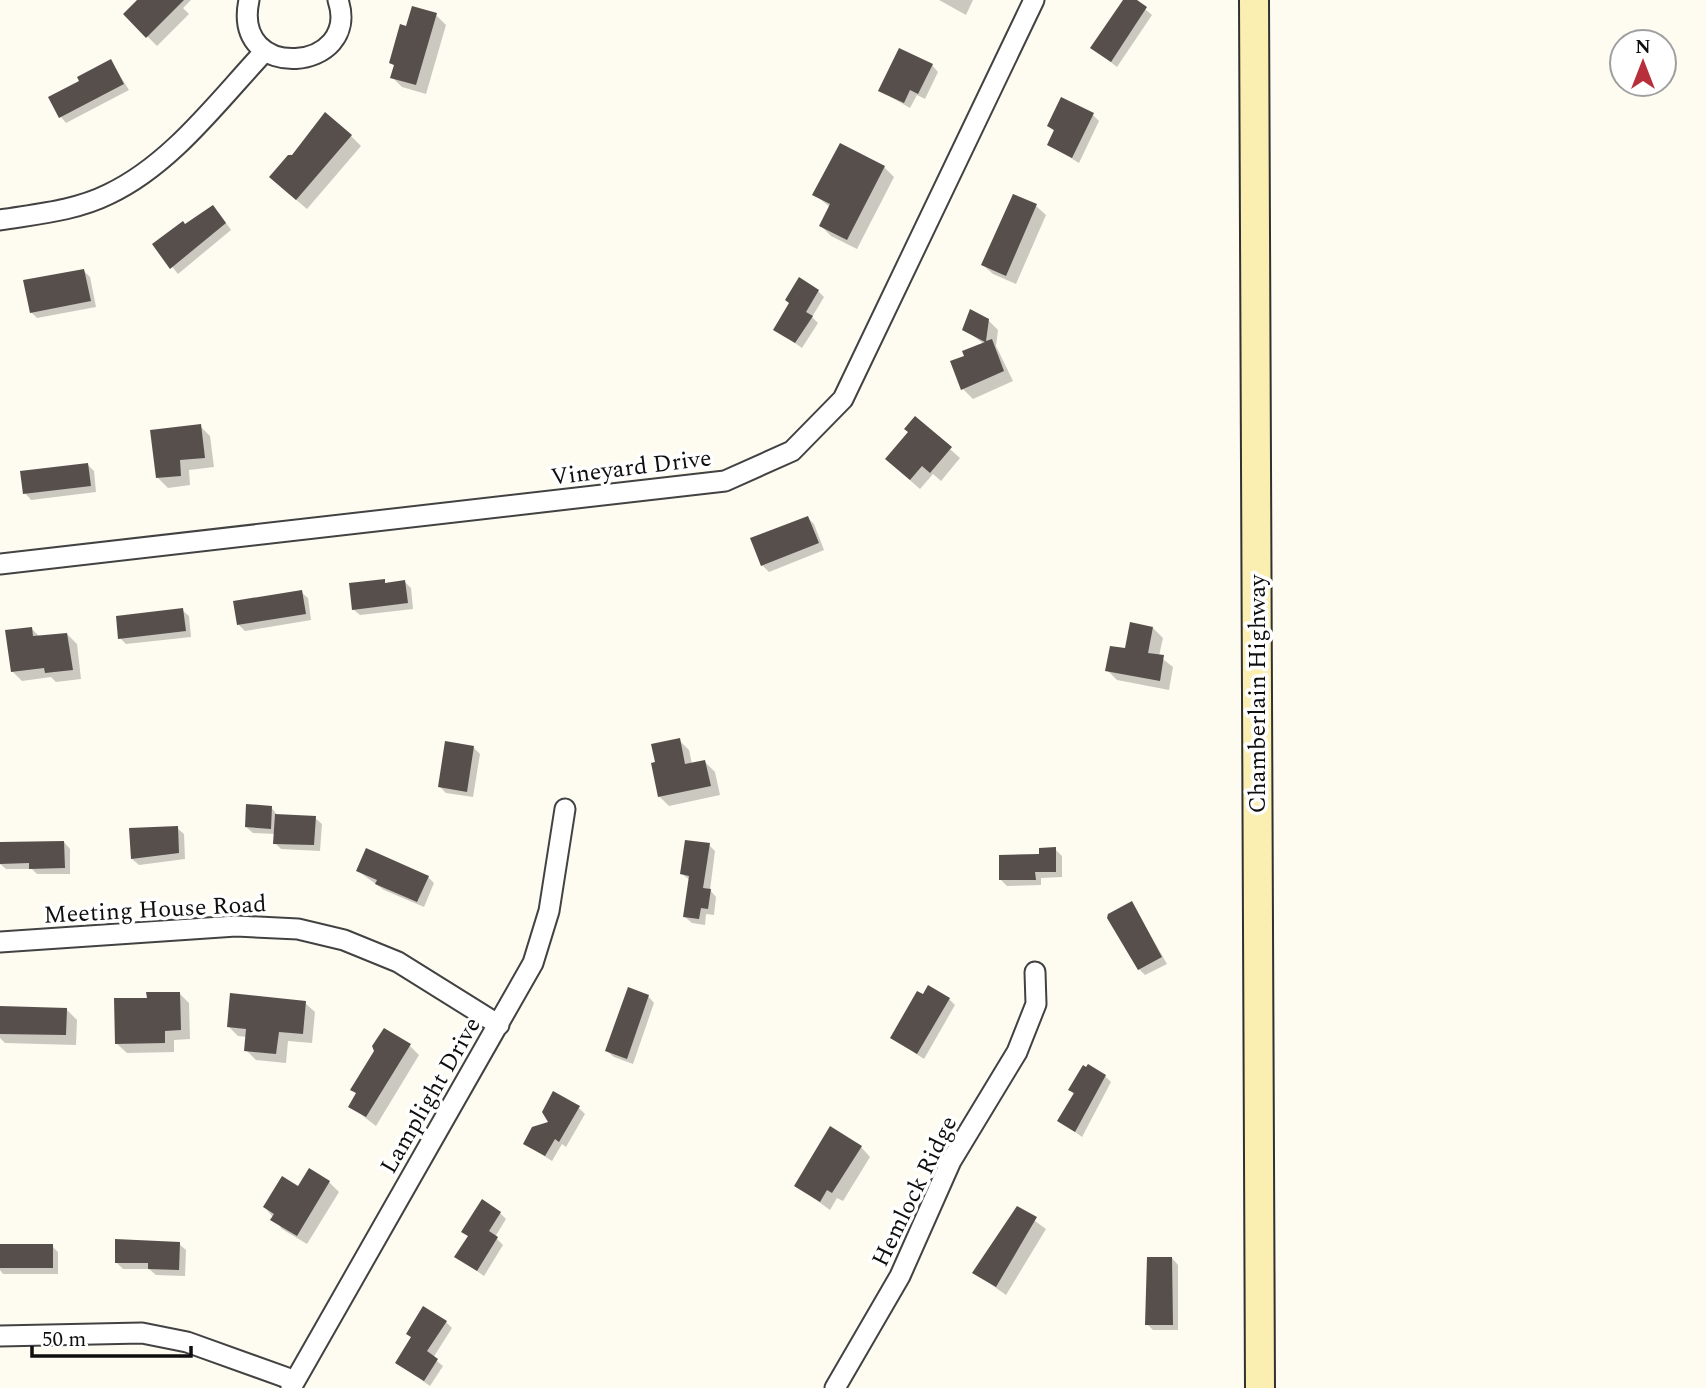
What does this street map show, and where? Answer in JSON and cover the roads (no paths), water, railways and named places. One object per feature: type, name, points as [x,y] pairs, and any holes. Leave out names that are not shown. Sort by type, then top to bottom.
[{"type":"main road","name":"Chamberlain Highway","points":[[1254,0],[1260,1388]]},
{"type":"street","points":[[249,0],[247,20],[253,37],[265,51],[291,60],[318,54],[331,42],[339,26],[338,0]]},
{"type":"street","name":"Vineyard Drive","points":[[0,564],[337,528],[725,481],[792,451],[843,399],[1034,0]]},
{"type":"street","points":[[0,220],[70,208],[107,195],[144,174],[265,51]]},
{"type":"street","name":"Lamplight Drive","points":[[292,1384],[533,963],[549,911],[565,809]]},
{"type":"street","name":"Meeting House Road","points":[[0,942],[236,926],[298,929],[344,940],[398,962],[499,1025]]},
{"type":"street","name":"Hemlock Ridge","points":[[835,1388],[901,1276],[951,1161],[1017,1052],[1036,1004],[1035,972]]},
{"type":"street","points":[[0,1336],[142,1333],[187,1342],[292,1384]]}]
